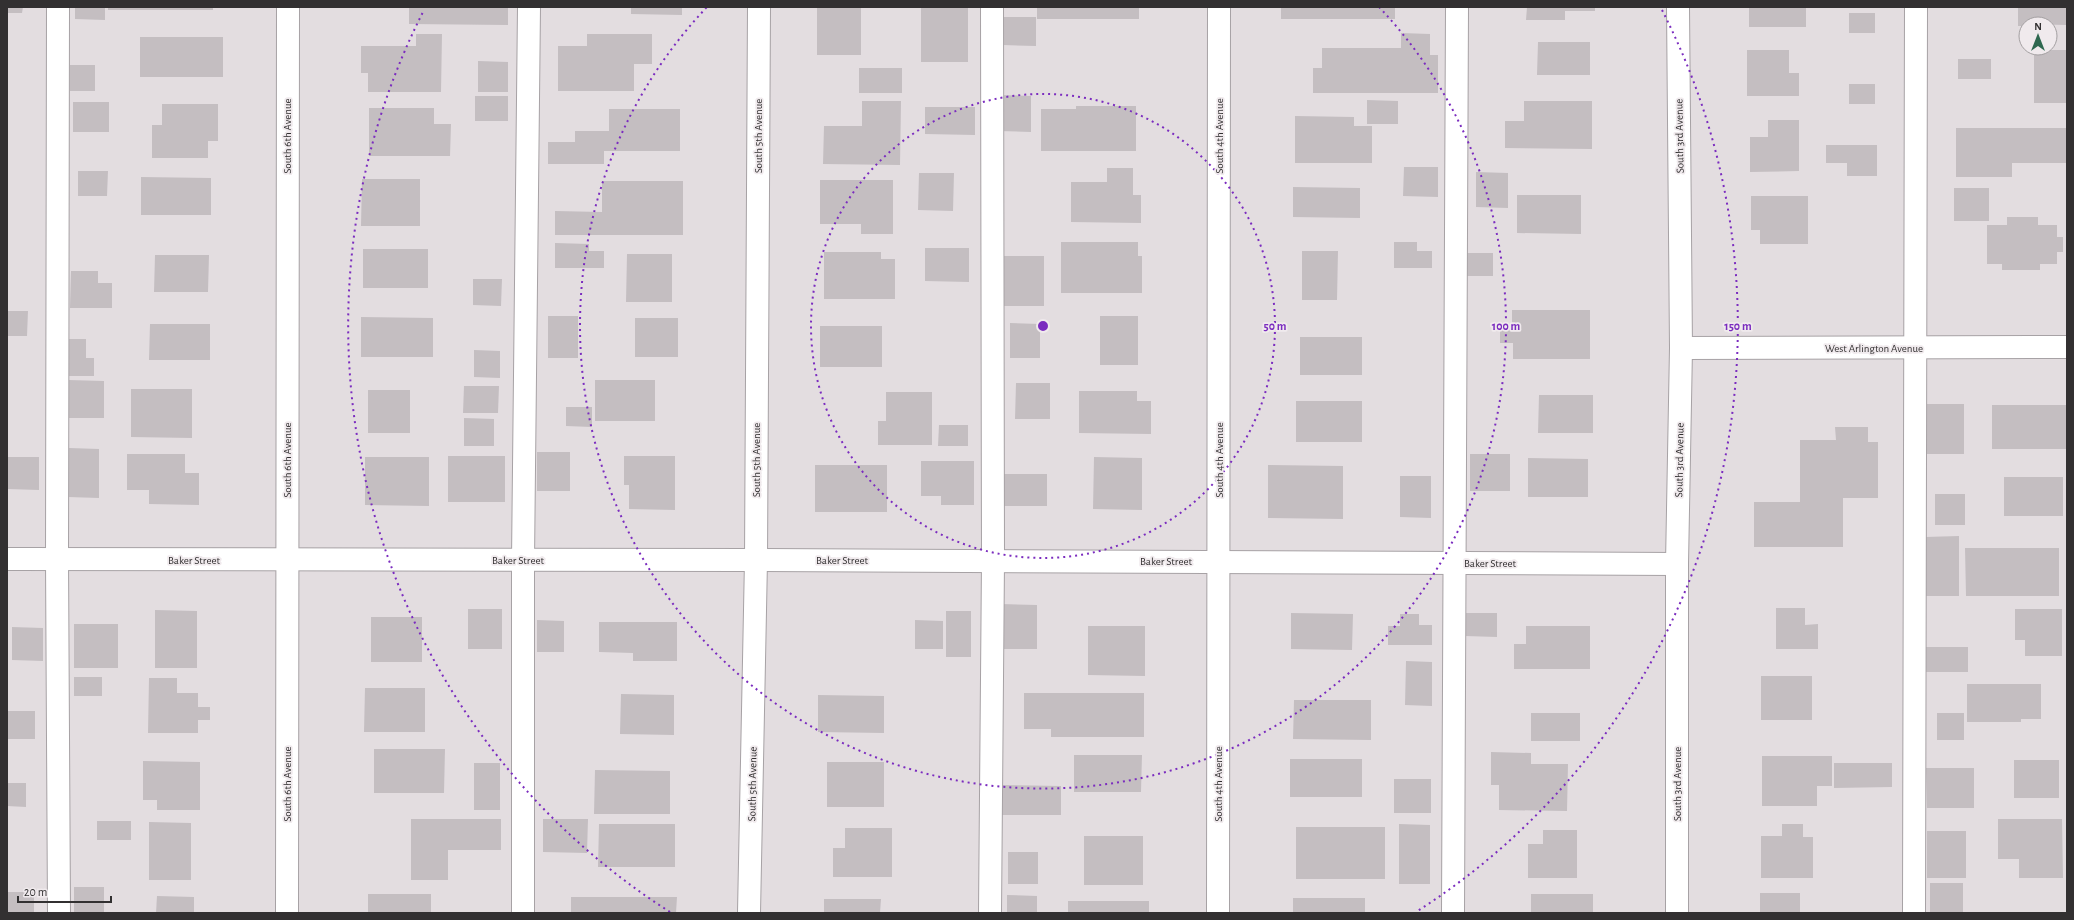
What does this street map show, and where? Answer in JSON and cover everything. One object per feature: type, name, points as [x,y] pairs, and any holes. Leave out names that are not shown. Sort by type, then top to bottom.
[{"type":"street","points":[[58,7],[58,913]]},
{"type":"street","name":"South 6th Avenue","points":[[287,913],[286,560],[288,7]]},
{"type":"street","points":[[523,913],[523,560],[530,7]]},
{"type":"street","name":"South 5th Avenue","points":[[749,913],[756,560],[759,7]]},
{"type":"street","points":[[990,913],[993,560],[992,7]]},
{"type":"street","name":"South 4th Avenue","points":[[1218,913],[1219,7]]},
{"type":"street","points":[[1453,913],[1456,7]]},
{"type":"street","name":"South 3rd Avenue","points":[[1677,913],[1677,564],[1681,348],[1678,7]]},
{"type":"street","points":[[1914,913],[1916,7]]},
{"type":"street","name":"West Arlington Avenue","points":[[1681,348],[2067,347]]},
{"type":"street","name":"Baker Street","points":[[7,559],[993,560],[1677,564]]},
{"type":"building","points":[[7,7],[23,7],[22,13],[7,13]]},
{"type":"building","points":[[75,7],[105,7],[105,20],[75,19]]},
{"type":"building","points":[[108,7],[213,7],[213,10],[108,10]]},
{"type":"building","points":[[409,7],[508,7],[508,25],[409,24]]},
{"type":"building","points":[[631,7],[682,7],[682,15],[631,14]]},
{"type":"building","points":[[817,7],[861,7],[861,55],[817,55]]},
{"type":"building","points":[[921,7],[968,7],[968,62],[921,62]]},
{"type":"building","points":[[1037,7],[1139,7],[1139,19],[1037,19]]},
{"type":"building","points":[[1281,7],[1395,7],[1395,19],[1281,19]]},
{"type":"building","points":[[1527,7],[1595,7],[1595,11],[1565,11],[1565,20],[1526,20]]},
{"type":"building","points":[[1749,7],[1806,7],[1806,27],[1749,27]]},
{"type":"building","points":[[2018,7],[2067,7],[2067,25],[2058,25],[2058,16],[2018,16]]},
{"type":"building","points":[[1849,13],[1875,13],[1875,33],[1849,33]]},
{"type":"building","points":[[1003,17],[1036,17],[1036,46],[1003,45]]},
{"type":"building","points":[[1401,33],[1430,34],[1430,55],[1438,55],[1438,93],[1313,93],[1313,68],[1322,68],[1322,48],[1401,48]]},
{"type":"building","points":[[416,34],[442,34],[441,92],[368,92],[368,73],[361,73],[361,46],[416,46]]},
{"type":"building","points":[[587,34],[652,34],[652,64],[634,64],[634,91],[558,91],[558,46],[587,46]]},
{"type":"building","points":[[140,37],[223,37],[223,77],[140,77]]},
{"type":"building","points":[[1538,42],[1590,42],[1590,75],[1537,75]]},
{"type":"building","points":[[1747,50],[1789,50],[1789,73],[1799,73],[1799,96],[1747,96]]},
{"type":"building","points":[[2058,50],[2067,50],[2067,103],[2034,103],[2034,56],[2058,56]]},
{"type":"building","points":[[1958,59],[1991,59],[1991,79],[1958,79]]},
{"type":"building","points":[[478,61],[508,62],[508,92],[478,92]]},
{"type":"building","points":[[70,65],[95,65],[95,91],[70,91]]},
{"type":"building","points":[[859,68],[902,68],[902,93],[859,93]]},
{"type":"building","points":[[1849,84],[1875,84],[1875,104],[1849,104]]},
{"type":"building","points":[[998,95],[1031,96],[1031,132],[998,131]]},
{"type":"building","points":[[475,96],[508,96],[508,121],[475,121]]},
{"type":"building","points":[[1367,100],[1398,101],[1398,124],[1367,124]]},
{"type":"building","points":[[862,101],[901,101],[900,165],[823,164],[824,126],[862,126]]},
{"type":"building","points":[[1524,101],[1592,101],[1592,149],[1505,148],[1505,121],[1524,121]]},
{"type":"building","points":[[73,102],[109,102],[109,132],[73,132]]},
{"type":"building","points":[[162,104],[218,104],[218,141],[208,141],[208,158],[152,158],[152,125],[162,125]]},
{"type":"building","points":[[1076,106],[1136,106],[1136,151],[1041,151],[1041,109],[1076,109]]},
{"type":"building","points":[[925,107],[975,107],[975,135],[925,134]]},
{"type":"building","points":[[369,108],[434,108],[434,124],[451,124],[450,156],[369,156]]},
{"type":"building","points":[[609,109],[680,109],[680,151],[604,151],[604,164],[548,164],[548,142],[575,142],[575,131],[609,131]]},
{"type":"building","points":[[1295,116],[1354,117],[1354,126],[1372,126],[1372,163],[1295,163]]},
{"type":"building","points":[[1768,120],[1799,120],[1799,171],[1750,172],[1750,137],[1768,137]]},
{"type":"building","points":[[1956,128],[2067,128],[2067,163],[2012,163],[2012,177],[1956,177]]},
{"type":"building","points":[[1826,145],[1877,145],[1877,176],[1847,176],[1847,163],[1826,163]]},
{"type":"building","points":[[1404,167],[1438,167],[1438,197],[1403,196]]},
{"type":"building","points":[[1107,168],[1133,168],[1133,195],[1141,195],[1141,223],[1071,222],[1071,182],[1107,182]]},
{"type":"building","points":[[78,171],[108,171],[107,196],[78,196]]},
{"type":"building","points":[[1476,172],[1508,173],[1508,208],[1476,207]]},
{"type":"building","points":[[919,173],[954,173],[953,211],[918,210]]},
{"type":"building","points":[[141,177],[211,178],[211,215],[141,215]]},
{"type":"building","points":[[362,179],[420,179],[420,226],[361,226]]},
{"type":"building","points":[[820,180],[893,180],[893,234],[861,234],[861,224],[820,224]]},
{"type":"building","points":[[602,181],[683,181],[683,235],[555,235],[555,211],[602,212]]},
{"type":"building","points":[[1293,187],[1360,188],[1360,218],[1293,217]]},
{"type":"building","points":[[1954,188],[1989,188],[1989,221],[1954,221]]},
{"type":"building","points":[[1517,195],[1581,195],[1581,234],[1517,233]]},
{"type":"building","points":[[1751,196],[1808,196],[1808,244],[1760,244],[1760,230],[1751,230]]},
{"type":"building","points":[[2007,217],[2038,217],[2038,225],[2057,225],[2057,237],[2063,237],[2063,252],[2057,252],[2057,264],[2040,264],[2040,270],[2002,270],[2002,264],[1987,264],[1987,225],[2007,225]]},
{"type":"building","points":[[1061,242],[1138,242],[1138,256],[1142,256],[1142,293],[1061,293]]},
{"type":"building","points":[[1394,242],[1417,242],[1417,251],[1432,251],[1432,268],[1394,268]]},
{"type":"building","points":[[555,243],[589,244],[589,251],[604,251],[604,268],[555,268]]},
{"type":"building","points":[[925,248],[969,248],[969,282],[925,281]]},
{"type":"building","points":[[363,249],[428,249],[428,288],[363,288]]},
{"type":"building","points":[[1302,251],[1338,251],[1337,300],[1302,300]]},
{"type":"building","points":[[824,252],[881,252],[881,259],[895,259],[895,299],[824,299]]},
{"type":"building","points":[[1466,253],[1493,253],[1493,276],[1466,276]]},
{"type":"building","points":[[627,254],[672,254],[672,302],[626,302]]},
{"type":"building","points":[[155,255],[209,255],[208,292],[154,292]]},
{"type":"building","points":[[1001,256],[1044,256],[1044,306],[1001,306]]},
{"type":"building","points":[[71,271],[98,271],[98,283],[112,283],[112,308],[70,308]]},
{"type":"building","points":[[473,279],[502,279],[501,306],[473,305]]},
{"type":"building","points":[[1512,310],[1590,310],[1590,359],[1513,359],[1513,343],[1500,343],[1500,326],[1512,326]]},
{"type":"building","points":[[7,311],[28,311],[27,336],[7,336]]},
{"type":"building","points":[[548,316],[578,316],[578,358],[548,358]]},
{"type":"building","points":[[1100,316],[1138,316],[1138,365],[1100,365]]},
{"type":"building","points":[[361,317],[433,318],[433,357],[361,357]]},
{"type":"building","points":[[635,318],[678,318],[678,357],[635,357]]},
{"type":"building","points":[[1010,323],[1040,324],[1040,358],[1010,358]]},
{"type":"building","points":[[150,324],[210,324],[210,360],[149,360]]},
{"type":"building","points":[[820,326],[882,326],[882,367],[820,367]]},
{"type":"building","points":[[1300,337],[1362,337],[1362,375],[1300,375]]},
{"type":"building","points":[[69,339],[86,339],[86,358],[94,358],[94,376],[69,376]]},
{"type":"building","points":[[474,350],[500,351],[500,378],[474,377]]},
{"type":"building","points":[[68,380],[104,381],[104,418],[68,418]]},
{"type":"building","points":[[595,380],[655,380],[655,421],[595,421]]},
{"type":"building","points":[[1016,383],[1050,383],[1050,419],[1015,419]]},
{"type":"building","points":[[464,386],[499,386],[498,413],[463,413]]},
{"type":"building","points":[[131,389],[192,389],[192,438],[131,437]]},
{"type":"building","points":[[368,390],[410,390],[410,433],[368,433]]},
{"type":"building","points":[[1079,391],[1137,391],[1137,401],[1151,401],[1151,434],[1079,433]]},
{"type":"building","points":[[886,392],[932,392],[932,445],[878,445],[878,421],[886,421]]},
{"type":"building","points":[[1539,395],[1593,395],[1593,433],[1538,433]]},
{"type":"building","points":[[1296,401],[1362,401],[1362,442],[1296,442]]},
{"type":"building","points":[[1926,404],[1964,404],[1964,454],[1926,454]]},
{"type":"building","points":[[1992,405],[2067,405],[2067,449],[1992,449]]},
{"type":"building","points":[[566,407],[592,407],[592,427],[566,426]]},
{"type":"building","points":[[464,418],[494,419],[494,446],[464,446]]},
{"type":"building","points":[[939,425],[968,425],[968,446],[938,446]]},
{"type":"building","points":[[1835,427],[1868,427],[1868,442],[1878,442],[1878,498],[1843,498],[1843,547],[1754,547],[1754,502],[1800,502],[1800,440],[1836,440]]},
{"type":"building","points":[[69,448],[99,449],[99,498],[68,497]]},
{"type":"building","points":[[537,452],[570,452],[570,491],[537,491]]},
{"type":"building","points":[[127,454],[185,454],[185,473],[199,473],[199,505],[149,504],[149,490],[127,490]]},
{"type":"building","points":[[1470,454],[1510,454],[1510,491],[1470,491]]},
{"type":"building","points":[[448,456],[505,456],[505,502],[448,502]]},
{"type":"building","points":[[624,456],[675,456],[675,510],[629,509],[629,485],[624,485]]},
{"type":"building","points":[[7,457],[39,457],[39,490],[7,489]]},
{"type":"building","points":[[365,457],[429,457],[429,506],[365,505]]},
{"type":"building","points":[[1094,457],[1142,458],[1142,510],[1093,509]]},
{"type":"building","points":[[1528,458],[1588,459],[1588,497],[1528,497]]},
{"type":"building","points":[[921,461],[974,461],[974,505],[941,505],[941,496],[921,496]]},
{"type":"building","points":[[815,465],[887,465],[887,512],[815,512]]},
{"type":"building","points":[[1268,465],[1343,466],[1343,519],[1268,518]]},
{"type":"building","points":[[1003,474],[1047,474],[1047,506],[1003,506]]},
{"type":"building","points":[[1400,476],[1431,476],[1431,518],[1400,517]]},
{"type":"building","points":[[2004,477],[2063,477],[2063,516],[2004,516]]},
{"type":"building","points":[[1935,494],[1965,494],[1965,525],[1935,525]]},
{"type":"building","points":[[1959,536],[1959,596],[1925,596],[1925,537]]},
{"type":"building","points":[[1965,548],[2059,548],[2059,596],[1966,596]]},
{"type":"building","points":[[1000,604],[1037,605],[1037,649],[1000,649]]},
{"type":"building","points":[[1776,608],[1805,608],[1805,625],[1818,624],[1818,649],[1776,649]]},
{"type":"building","points":[[468,609],[502,609],[502,649],[468,649]]},
{"type":"building","points":[[2015,609],[2062,609],[2062,656],[2025,656],[2025,640],[2015,640]]},
{"type":"building","points":[[155,610],[197,611],[197,668],[155,668]]},
{"type":"building","points":[[946,611],[971,611],[971,657],[946,657]]},
{"type":"building","points":[[1291,613],[1353,614],[1352,650],[1291,649]]},
{"type":"building","points":[[1466,613],[1497,613],[1497,637],[1465,636]]},
{"type":"building","points":[[1400,614],[1419,614],[1419,625],[1432,625],[1432,645],[1388,645],[1388,626],[1400,626]]},
{"type":"building","points":[[371,617],[422,617],[422,662],[371,662]]},
{"type":"building","points":[[537,620],[564,621],[564,652],[537,652]]},
{"type":"building","points":[[915,620],[943,621],[943,649],[915,649]]},
{"type":"building","points":[[599,622],[677,622],[677,661],[633,661],[633,653],[599,652]]},
{"type":"building","points":[[74,624],[118,624],[118,668],[74,668]]},
{"type":"building","points":[[1088,626],[1145,626],[1145,676],[1088,675]]},
{"type":"building","points":[[1526,626],[1590,626],[1590,669],[1514,669],[1514,644],[1526,644]]},
{"type":"building","points":[[12,627],[43,628],[43,661],[12,660]]},
{"type":"building","points":[[1926,647],[1968,647],[1968,672],[1926,672]]},
{"type":"building","points":[[1406,661],[1432,662],[1432,706],[1405,705]]},
{"type":"building","points":[[1761,676],[1812,676],[1812,720],[1761,720]]},
{"type":"building","points":[[74,677],[102,677],[102,696],[74,696]]},
{"type":"building","points":[[149,678],[177,678],[177,693],[198,693],[198,707],[210,707],[210,720],[198,720],[198,733],[148,733]]},
{"type":"building","points":[[1967,684],[2041,684],[2041,719],[2021,719],[2021,722],[1967,722]]},
{"type":"building","points":[[365,688],[425,688],[425,732],[364,732]]},
{"type":"building","points":[[1024,693],[1144,693],[1144,737],[1051,737],[1051,729],[1024,729]]},
{"type":"building","points":[[621,694],[674,695],[674,735],[620,734]]},
{"type":"building","points":[[818,695],[884,696],[884,733],[818,732]]},
{"type":"building","points":[[1294,700],[1371,700],[1371,740],[1293,739]]},
{"type":"building","points":[[7,711],[35,711],[35,739],[7,739]]},
{"type":"building","points":[[1531,713],[1580,713],[1580,741],[1531,741]]},
{"type":"building","points":[[1937,713],[1964,713],[1964,740],[1937,740]]},
{"type":"building","points":[[374,749],[445,749],[444,793],[374,793]]},
{"type":"building","points":[[1491,752],[1531,753],[1531,764],[1568,764],[1567,811],[1499,810],[1499,785],[1491,785]]},
{"type":"building","points":[[1074,755],[1142,755],[1141,792],[1074,792]]},
{"type":"building","points":[[1762,756],[1832,756],[1832,786],[1817,786],[1817,806],[1762,806]]},
{"type":"building","points":[[1290,759],[1362,759],[1362,797],[1290,797]]},
{"type":"building","points":[[2014,760],[2059,760],[2059,798],[2014,798]]},
{"type":"building","points":[[143,761],[200,762],[200,810],[157,810],[157,800],[143,800]]},
{"type":"building","points":[[827,762],[884,762],[884,807],[827,807]]},
{"type":"building","points":[[474,763],[500,763],[500,810],[474,810]]},
{"type":"building","points":[[1834,763],[1892,763],[1892,787],[1834,788]]},
{"type":"building","points":[[1926,768],[1974,768],[1974,808],[1927,808]]},
{"type":"building","points":[[595,770],[670,771],[670,814],[594,814]]},
{"type":"building","points":[[1394,779],[1431,779],[1431,813],[1394,813]]},
{"type":"building","points":[[7,783],[26,783],[26,807],[7,806]]},
{"type":"building","points":[[1002,785],[1061,786],[1061,815],[1002,815]]},
{"type":"building","points":[[411,819],[501,819],[501,850],[448,850],[448,880],[411,880]]},
{"type":"building","points":[[543,819],[588,819],[587,853],[543,852]]},
{"type":"building","points":[[1998,819],[2062,819],[2063,878],[2019,878],[2019,859],[1998,859]]},
{"type":"building","points":[[97,821],[131,821],[131,840],[97,840]]},
{"type":"building","points":[[149,822],[191,823],[191,880],[149,880]]},
{"type":"building","points":[[599,824],[675,824],[675,867],[598,867]]},
{"type":"building","points":[[1399,824],[1430,825],[1430,884],[1399,884]]},
{"type":"building","points":[[1782,824],[1803,824],[1803,837],[1813,837],[1813,878],[1761,878],[1761,836],[1782,836]]},
{"type":"building","points":[[1296,827],[1385,827],[1385,879],[1296,879]]},
{"type":"building","points":[[845,828],[892,828],[892,877],[833,877],[833,848],[845,848]]},
{"type":"building","points":[[1543,830],[1577,830],[1577,878],[1528,878],[1528,844],[1543,844]]},
{"type":"building","points":[[1927,831],[1966,831],[1966,878],[1927,878]]},
{"type":"building","points":[[1084,836],[1143,836],[1143,885],[1084,885]]},
{"type":"building","points":[[1008,852],[1038,852],[1038,884],[1008,884]]},
{"type":"building","points":[[1930,883],[1963,883],[1963,913],[1930,913]]},
{"type":"building","points":[[74,887],[104,887],[104,913],[74,913]]},
{"type":"building","points":[[7,892],[34,892],[34,913],[7,913]]},
{"type":"building","points":[[1760,893],[1800,893],[1800,913],[1760,913]]},
{"type":"building","points":[[368,894],[431,894],[431,913],[368,913]]},
{"type":"building","points":[[1531,894],[1593,894],[1593,913],[1531,913]]},
{"type":"building","points":[[1007,895],[1037,896],[1037,913],[1007,913]]},
{"type":"building","points":[[157,896],[194,897],[194,913],[156,913]]},
{"type":"building","points":[[571,897],[677,897],[676,913],[571,913]]},
{"type":"building","points":[[1293,898],[1365,898],[1365,913],[1293,913]]},
{"type":"building","points":[[824,899],[881,899],[880,913],[824,913]]},
{"type":"building","points":[[1068,901],[1149,901],[1149,913],[1068,913]]}]
